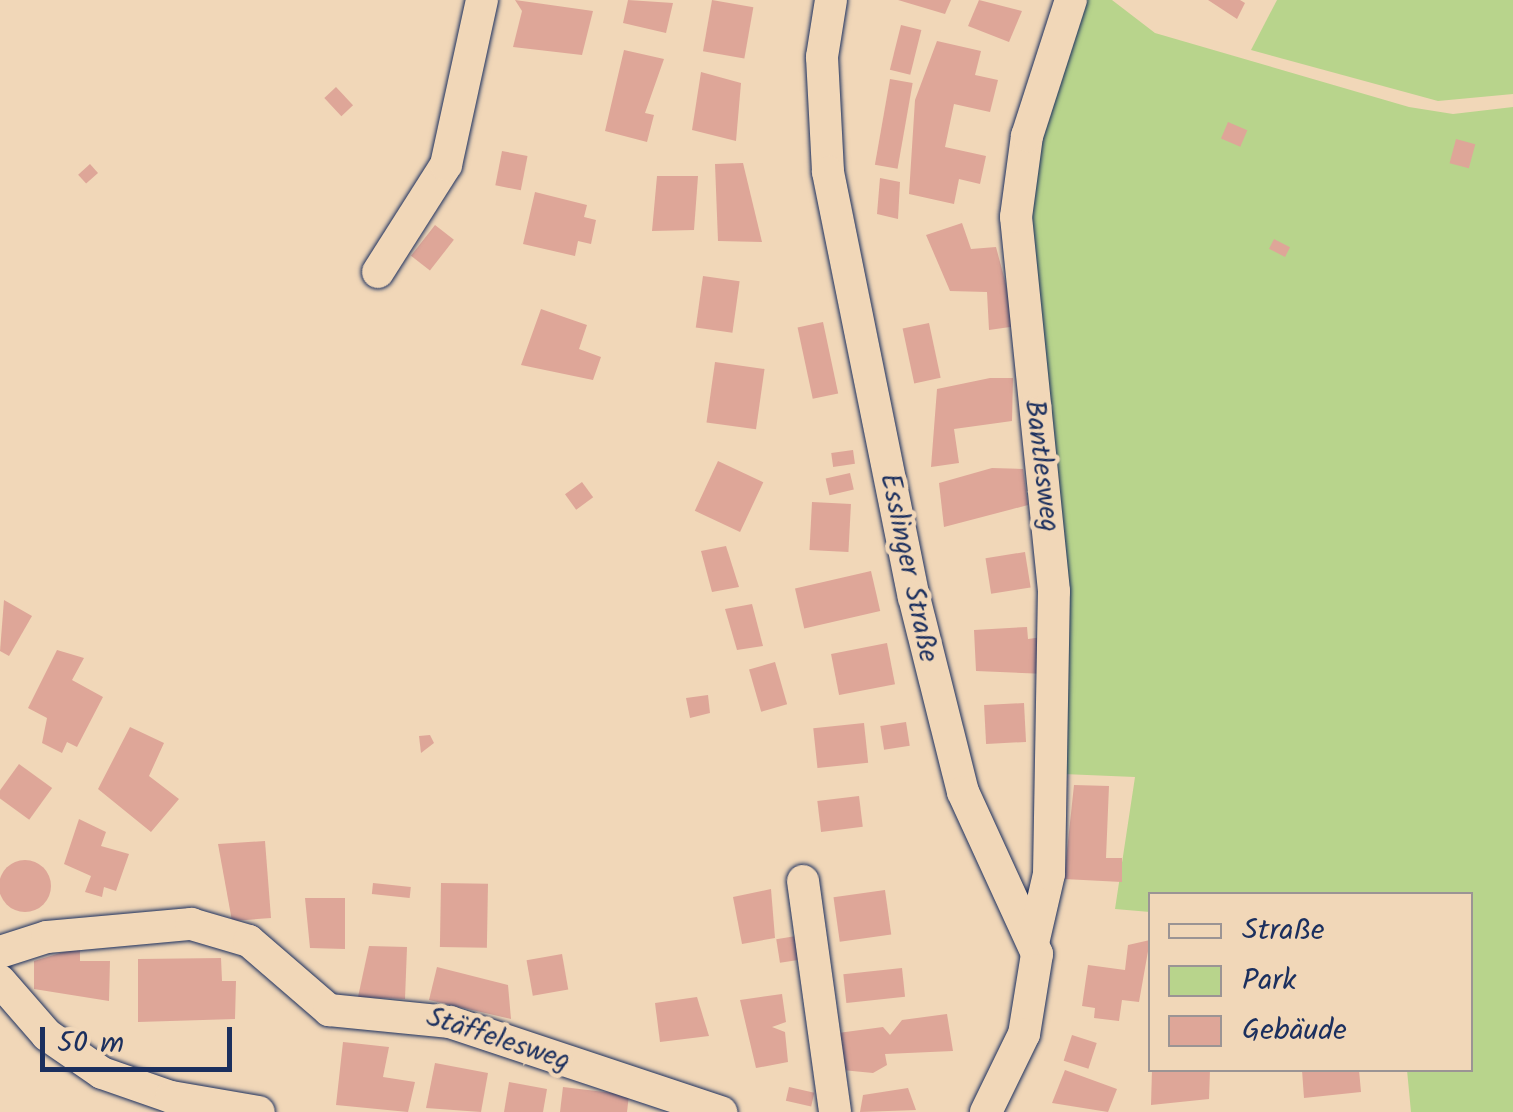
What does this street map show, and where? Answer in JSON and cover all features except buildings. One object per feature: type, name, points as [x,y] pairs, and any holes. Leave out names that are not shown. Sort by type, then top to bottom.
[{"type":"street","points":[[378,272],[446,166],[482,0]]},
{"type":"street","name":"Esslinger Straße","points":[[830,0],[822,70],[828,172],[910,579],[963,792],[1034,939]]},
{"type":"street","name":"Bantlesweg","points":[[1034,939],[1050,874],[1054,591],[1016,217],[1027,136],[1071,0]]},
{"type":"street","points":[[804,881],[834,1112]]},
{"type":"street","name":"Stäffelesweg","points":[[0,952],[47,937],[191,924],[249,940],[329,1010],[450,1022],[721,1112]]},
{"type":"street","points":[[986,1112],[1024,1034],[1034,939]]},
{"type":"street","points":[[0,981],[48,1035],[102,1073],[159,1094],[259,1112]]},
{"type":"green space","points":[[1079,0],[1112,0],[1155,33],[1409,107],[1453,114],[1513,107],[1513,1112],[1411,1112],[1407,1072],[1473,1072],[1473,892],[1148,892],[1148,912],[1115,909],[1135,777],[1063,774],[1024,200]]},
{"type":"green space","points":[[1277,0],[1513,0],[1513,94],[1438,101],[1251,50]]}]
